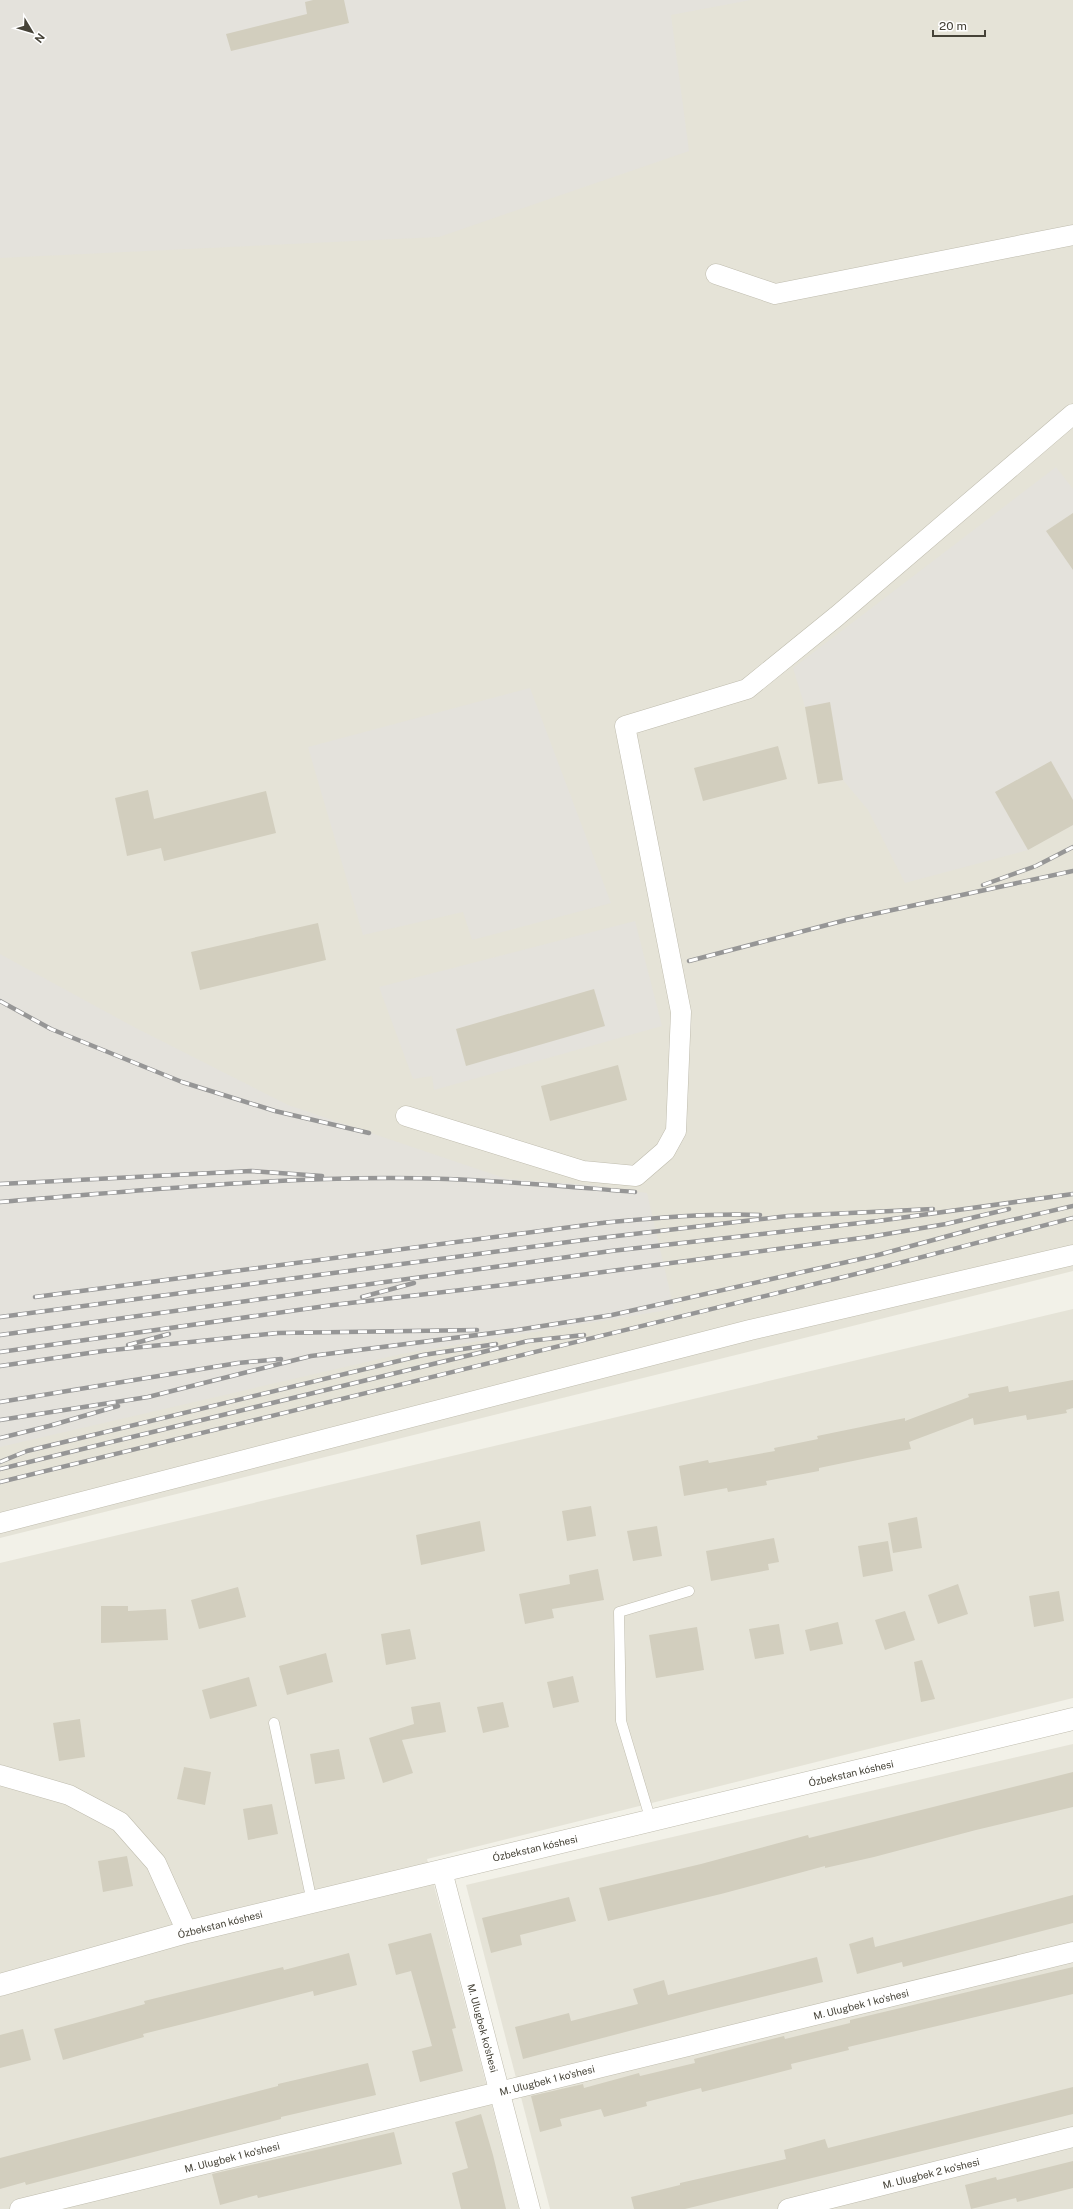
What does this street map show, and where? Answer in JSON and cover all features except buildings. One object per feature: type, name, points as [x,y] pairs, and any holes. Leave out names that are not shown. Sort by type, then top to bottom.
[{"type":"street","points":[[716,274],[776,294],[1073,235]]},
{"type":"street","points":[[406,1116],[583,1171],[636,1176],[665,1152],[676,1131],[681,1012],[625,726],[747,689],[837,616],[1073,414]]},
{"type":"street","points":[[0,1523],[750,1330],[1073,1255]]},
{"type":"street","name":"Ózbekstan kóshesi","points":[[0,1985],[187,1932],[1073,1719]]},
{"type":"street","points":[[0,1775],[69,1795],[120,1822],[156,1863],[187,1932]]},
{"type":"street","name":"M. Ulugbek ko'shesi","points":[[442,1871],[530,2209]]},
{"type":"street","name":"M. Ulugbek 1 ko'shesi","points":[[20,2209],[1073,1952]]},
{"type":"street","name":"M. Ulugbek 2 ko'shesi","points":[[788,2209],[1073,2137]]},
{"type":"lane","points":[[651,1821],[621,1721],[619,1612],[690,1591]]},
{"type":"lane","points":[[274,1723],[312,1902]]},
{"type":"shaded area","points":[[0,0],[1073,0],[1073,1271],[0,1538]]},
{"type":"shaded area","points":[[0,0],[751,0],[671,15],[689,151],[439,237],[0,258]]},
{"type":"shaded area","points":[[1056,467],[1073,489],[1073,825],[1028,850],[905,883],[868,810],[843,780],[830,703],[805,707],[793,668]]},
{"type":"shaded area","points":[[530,688],[611,903],[472,940],[463,912],[363,935],[308,747]]},
{"type":"shaded area","points":[[635,921],[662,1026],[434,1090],[432,1076],[413,1079],[379,987]]},
{"type":"shaded area","points":[[0,954],[132,1026],[288,1105],[507,1179],[589,1185],[647,1193],[674,1309],[401,1354],[0,1447]]},
{"type":"shaded area","points":[[1073,1309],[1073,1698],[427,1859],[519,2209],[0,2209],[0,1563]]},
{"type":"shaded area","points":[[1073,1744],[1073,2209],[550,2209],[466,1885]]},
{"type":"railway","points":[[983,885],[1036,866],[1073,847]]},
{"type":"railway","points":[[689,961],[846,920],[1073,871]]},
{"type":"railway","points":[[0,1001],[51,1029],[182,1082],[275,1111],[369,1133]]},
{"type":"railway","points":[[0,1184],[251,1171],[322,1176]]},
{"type":"railway","points":[[0,1202],[224,1184],[392,1178],[447,1179],[541,1184],[635,1192]]},
{"type":"railway","points":[[0,1335],[611,1251],[878,1221],[1073,1194]]},
{"type":"railway","points":[[0,1420],[148,1397],[311,1356],[517,1330],[612,1315],[878,1255],[985,1226],[1073,1206]]},
{"type":"railway","points":[[0,1317],[591,1239],[788,1216],[933,1209]]},
{"type":"railway","points":[[0,1352],[333,1305],[512,1284],[869,1237],[946,1224],[1009,1209]]},
{"type":"railway","points":[[35,1297],[602,1223],[701,1215],[760,1215]]},
{"type":"railway","points":[[0,1482],[868,1271],[1073,1218]]},
{"type":"railway","points":[[362,1297],[414,1283]]},
{"type":"railway","points":[[0,1366],[103,1351],[278,1333],[477,1330]]},
{"type":"railway","points":[[128,1345],[169,1334]]},
{"type":"railway","points":[[0,1469],[528,1341],[584,1335]]},
{"type":"railway","points":[[0,1462],[27,1451],[423,1355],[496,1344]]},
{"type":"railway","points":[[0,1402],[238,1363],[281,1359]]},
{"type":"railway","points":[[0,1438],[49,1426],[118,1406]]}]
